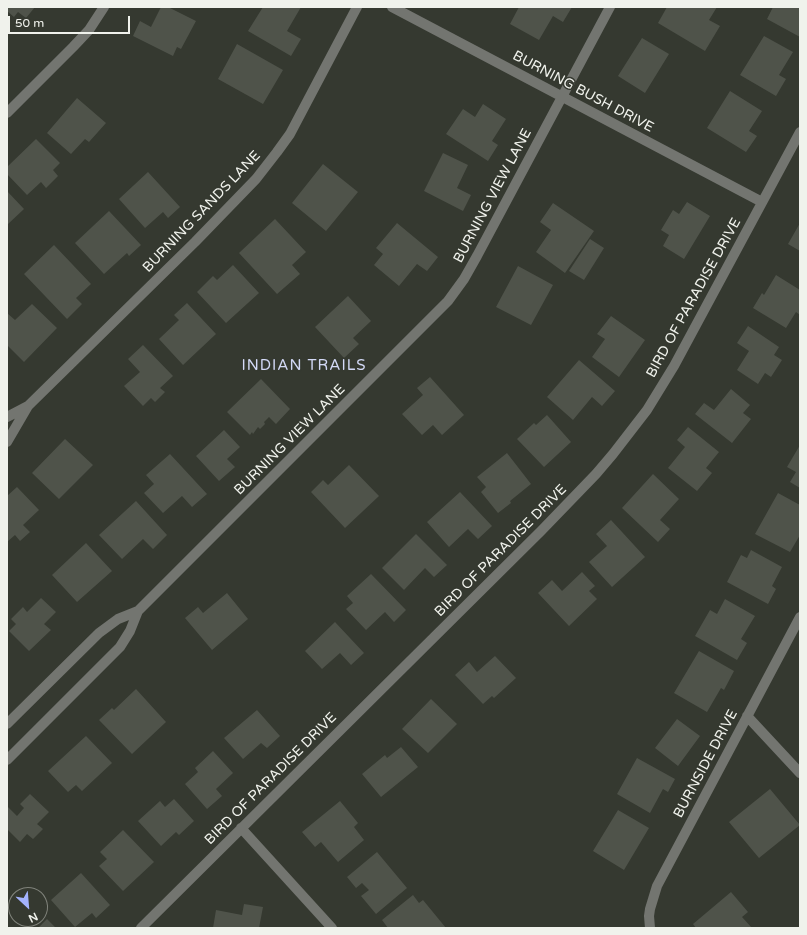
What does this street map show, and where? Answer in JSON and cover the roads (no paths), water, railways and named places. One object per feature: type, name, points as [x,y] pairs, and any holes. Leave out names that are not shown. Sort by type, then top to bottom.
[{"type":"street","points":[[7,113],[81,39],[104,7]]},
{"type":"street","name":"BURNING SANDS LANE","points":[[7,442],[28,406],[222,215],[271,160],[290,134],[357,7]]},
{"type":"street","name":"BURNING BUSH DRIVE","points":[[392,7],[762,202]]},
{"type":"street","name":"BURNING VIEW LANE","points":[[7,724],[98,633],[118,619],[138,611],[448,302],[464,279],[477,256],[610,7]]},
{"type":"street","name":"BIRD OF PARADISE DRIVE","points":[[141,928],[546,526],[592,479],[613,454],[647,410],[674,366],[762,202],[797,144],[800,132]]},
{"type":"street","name":"BURNING SANDS LANE","points":[[7,417],[28,406]]},
{"type":"street","name":"BURNING VIEW LANE","points":[[7,760],[120,647],[130,631],[138,611]]},
{"type":"street","name":"BURNSIDE DRIVE","points":[[650,928],[650,909],[657,886],[800,617]]},
{"type":"street","points":[[748,716],[800,773]]},
{"type":"street","points":[[241,828],[332,928]]},
{"type":"district","name":"INDIAN TRAILS","points":[[304,366]]}]
